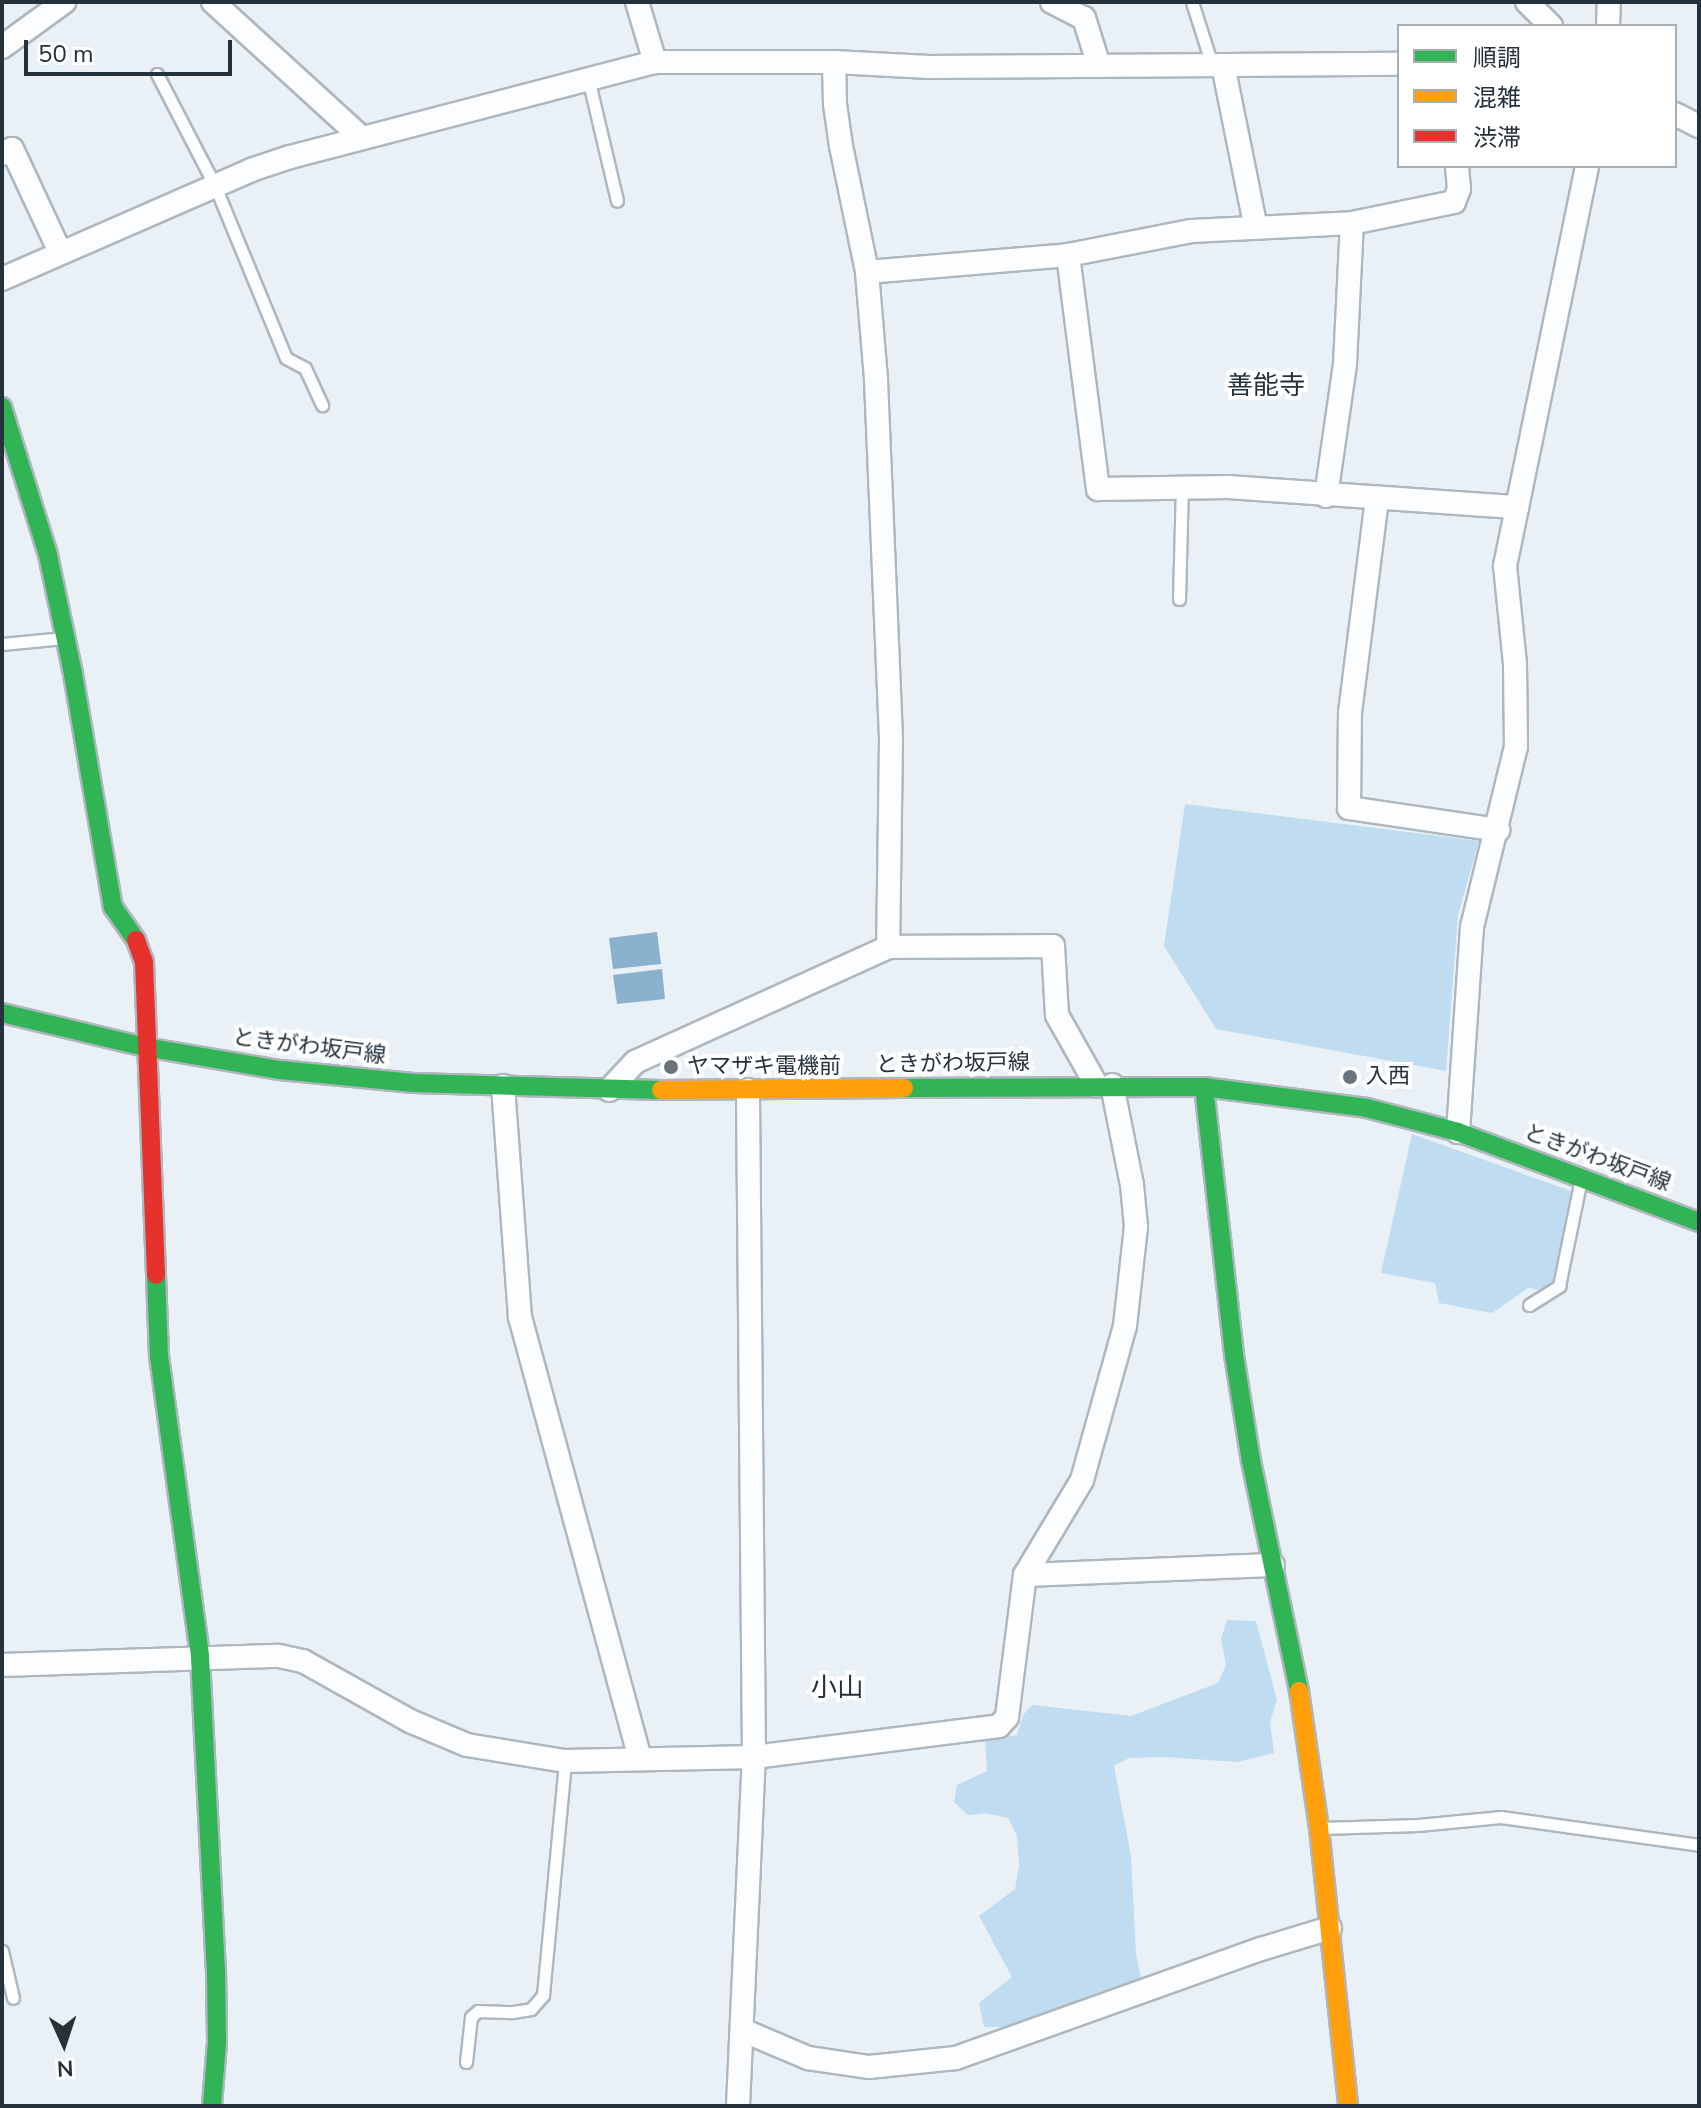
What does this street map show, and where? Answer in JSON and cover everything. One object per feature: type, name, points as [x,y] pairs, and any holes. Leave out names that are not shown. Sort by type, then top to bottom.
[{"type":"street","points":[[2,47],[64,2]]},
{"type":"street","points":[[213,2],[361,137]]},
{"type":"street","points":[[637,2],[655,62]]},
{"type":"street","points":[[1052,2],[1084,18],[1099,66]]},
{"type":"street","points":[[1527,2],[1549,24]]},
{"type":"street","points":[[1608,24],[1609,2]]},
{"type":"street","points":[[2,279],[215,186],[290,157],[655,62],[834,62],[929,67],[1397,64]]},
{"type":"street","points":[[834,62],[835,104],[841,146],[867,272],[876,380],[891,725],[888,947]]},
{"type":"street","points":[[1218,65],[1256,228]]},
{"type":"street","points":[[1677,115],[1699,126]]},
{"type":"street","points":[[2,154],[12,149],[60,252]]},
{"type":"street","points":[[867,272],[1068,255],[1191,231],[1352,223],[1454,202],[1459,189],[1457,168]]},
{"type":"street","points":[[1458,1132],[1472,927],[1516,747],[1515,664],[1505,566],[1587,168]]},
{"type":"street","points":[[1326,496],[1345,364],[1352,223]]},
{"type":"street","points":[[1068,255],[1098,489],[1228,487],[1517,507]]},
{"type":"street","points":[[2,407],[48,555],[113,907],[137,942],[144,962],[159,1356],[200,1657],[216,1969],[217,2042],[212,2106]]},
{"type":"street","points":[[1377,499],[1350,712],[1349,808],[1498,830]]},
{"type":"street","points":[[2,1665],[279,1656],[303,1661],[410,1721],[467,1745],[565,1761],[754,1757],[999,1726],[1007,1717],[1025,1575],[1082,1480],[1125,1326],[1136,1227],[1132,1185],[1104,1085],[1057,1015],[1053,946],[888,947],[635,1062],[609,1090]]},
{"type":"street","name":"ときがわ坂戸線","points":[[2,1013],[145,1047],[344,1078],[609,1090],[1104,1085],[1204,1087],[1367,1108],[1458,1132],[1699,1222]]},
{"type":"street","points":[[503,1086],[520,1317],[640,1759]]},
{"type":"street","points":[[1204,1087],[1234,1355],[1301,1700],[1319,1828],[1348,2106]]},
{"type":"street","points":[[738,2106],[754,1757],[748,1090]]},
{"type":"street","points":[[1025,1575],[1273,1565]]},
{"type":"street","points":[[742,2030],[808,2058],[869,2067],[956,2058],[1261,1949],[1330,1928]]},
{"type":"lane","points":[[1192,2],[1218,65]]},
{"type":"lane","points":[[157,74],[215,186],[286,358],[305,368],[322,405]]},
{"type":"lane","points":[[588,78],[617,201]]},
{"type":"lane","points":[[1179,599],[1182,488]]},
{"type":"lane","points":[[2,644],[65,638]]},
{"type":"lane","points":[[1529,1305],[1559,1286],[1581,1178]]},
{"type":"lane","points":[[466,2062],[471,2017],[478,2011],[531,2009],[543,1995],[565,1761]]},
{"type":"lane","points":[[1319,1828],[1405,1826],[1501,1817],[1699,1845]]},
{"type":"lane","points":[[2,1951],[13,1998]]},
{"type":"shaded area","points":[[1185,804],[1479,841],[1458,915],[1446,1071],[1216,1029],[1164,946]]},
{"type":"shaded area","points":[[657,932],[661,964],[613,969],[609,938]]},
{"type":"shaded area","points":[[662,969],[665,999],[617,1004],[613,975]]},
{"type":"shaded area","points":[[1412,1134],[1571,1191],[1554,1284],[1542,1290],[1528,1288],[1492,1313],[1439,1303],[1435,1283],[1381,1273]]},
{"type":"shaded area","points":[[1227,1620],[1256,1621],[1277,1700],[1270,1722],[1274,1753],[1237,1762],[1129,1758],[1114,1766],[1131,1856],[1136,1954],[1141,1978],[1133,1986],[1008,2027],[984,2027],[979,2003],[1012,1977],[979,1916],[1015,1889],[1019,1865],[1017,1836],[1008,1818],[985,1813],[968,1815],[954,1802],[957,1785],[987,1771],[985,1741],[1017,1735],[1023,1715],[1032,1705],[1131,1716],[1218,1683],[1226,1665],[1221,1639]]},
{"type":"traffic: fast","points":[[2,407],[48,555],[73,674],[113,907],[136,940]]},
{"type":"traffic: fast","points":[[2,1013],[145,1047],[280,1070],[413,1083],[661,1090]]},
{"type":"traffic: fast","points":[[904,1088],[1204,1087],[1367,1108],[1458,1132],[1699,1222]]},
{"type":"traffic: fast","points":[[1204,1087],[1234,1355],[1251,1461],[1299,1691]]},
{"type":"traffic: fast","points":[[156,1275],[159,1356],[200,1657],[216,1969],[217,2042],[212,2106]]},
{"type":"traffic: slow","points":[[661,1090],[904,1088]]},
{"type":"traffic: slow","points":[[1299,1691],[1319,1828],[1348,2106]]},
{"type":"traffic: jam","points":[[136,940],[144,962],[156,1275]]},
{"type":"place","name":"ヤマザキ電機前","points":[[671,1067]]},
{"type":"place","name":"入西","points":[[1350,1077]]},
{"type":"district","name":"善能寺","points":[[1266,386]]},
{"type":"district","name":"小山","points":[[837,1688]]}]
